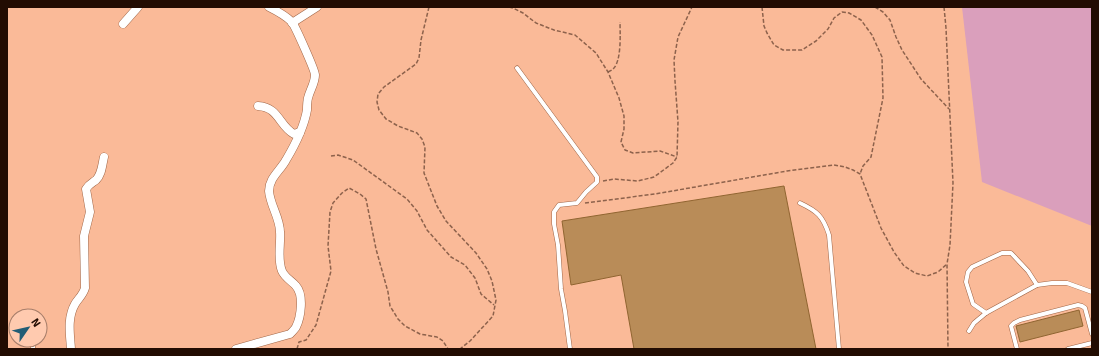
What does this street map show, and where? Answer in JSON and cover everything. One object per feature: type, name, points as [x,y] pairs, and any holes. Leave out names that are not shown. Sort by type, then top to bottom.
[{"type":"street","points":[[123,24],[138,7]]},
{"type":"street","points":[[236,349],[290,334],[296,328],[302,304],[300,291],[286,278],[282,271],[280,260],[280,231],[269,190],[272,178],[286,161],[300,132],[307,110],[308,98],[312,89],[315,74],[304,46],[292,23],[279,12],[269,7]]},
{"type":"street","points":[[292,23],[317,7]]},
{"type":"street","points":[[258,106],[269,108],[280,119],[288,131],[294,134],[300,132]]},
{"type":"street","points":[[71,349],[69,318],[74,306],[85,288],[84,236],[90,212],[86,189],[100,174],[104,157]]},
{"type":"lane","points":[[517,68],[597,177],[597,182],[586,192],[577,204],[559,206],[554,212],[561,289],[570,349]]},
{"type":"lane","points":[[800,203],[814,209],[822,218],[829,235],[839,349]]},
{"type":"lane","points":[[986,313],[973,304],[966,282],[968,272],[972,267],[1002,253],[1011,253],[1028,271],[1037,285]]},
{"type":"lane","points":[[969,331],[974,323],[986,313],[1037,285],[1067,283],[1092,292]]},
{"type":"lane","points":[[1017,349],[1012,326],[1014,323],[1020,320],[1078,305],[1084,308],[1092,334]]},
{"type":"lane","points":[[1068,349],[1092,343]]},
{"type":"path","points":[[429,7],[420,40],[419,58],[416,64],[384,87],[378,94],[377,102],[379,110],[386,119],[398,126],[417,133],[422,139],[425,147],[424,173],[437,206],[446,221],[476,253],[487,269],[492,281],[496,300],[493,316],[470,341],[460,349]]},
{"type":"path","points":[[509,7],[523,13],[536,23],[554,30],[575,35],[596,53],[608,72],[619,98],[624,116],[624,129],[621,142],[625,150],[633,153],[660,151],[677,157]]},
{"type":"path","points":[[597,182],[614,179],[638,181],[654,177],[674,163],[677,157],[678,122],[674,60],[678,37],[692,7]]},
{"type":"path","points":[[762,7],[764,26],[767,33],[774,45],[782,50],[802,50],[816,41],[828,29],[834,18],[842,12],[849,13],[861,20],[872,35],[882,57],[883,98],[871,157],[863,166],[860,174]]},
{"type":"path","points":[[875,7],[883,12],[890,20],[902,50],[920,79],[949,109]]},
{"type":"path","points":[[944,7],[953,183],[950,245],[947,264],[948,349]]},
{"type":"path","points":[[608,72],[614,68],[618,60],[621,39],[620,22]]},
{"type":"path","points":[[331,156],[338,155],[353,160],[407,199],[417,211],[427,230],[452,257],[465,265],[475,278],[481,294],[494,306]]},
{"type":"path","points":[[577,204],[655,194],[787,171],[834,165],[845,167],[860,174],[881,228],[894,252],[904,266],[915,273],[927,276],[938,272],[947,264]]},
{"type":"path","points":[[297,349],[299,342],[306,340],[316,324],[331,271],[328,246],[330,212],[334,202],[349,188],[366,199],[390,306],[398,319],[405,326],[420,334],[437,337],[443,341],[448,349]]},
{"type":"shaded area","points":[[962,7],[1092,7],[1092,226],[982,182]]},
{"type":"building","points":[[784,186],[816,349],[634,349],[621,275],[571,285],[562,221]]},
{"type":"building","points":[[1079,310],[1083,326],[1020,342],[1016,326]]}]
